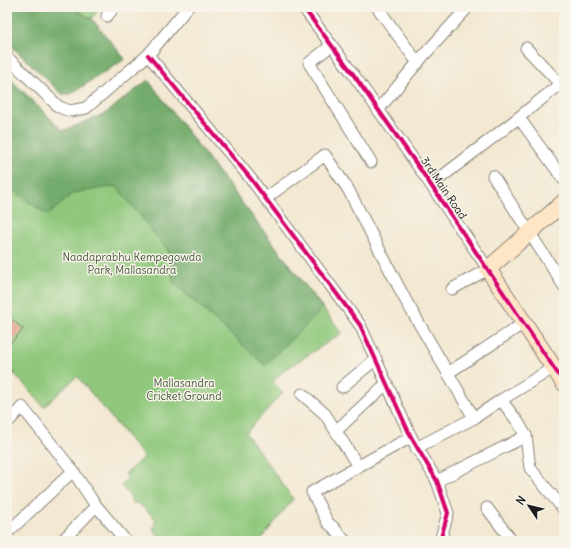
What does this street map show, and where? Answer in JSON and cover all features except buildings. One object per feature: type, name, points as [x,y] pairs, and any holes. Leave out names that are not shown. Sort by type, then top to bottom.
[{"type":"street","points":[[7,57],[59,107],[70,111],[86,108],[148,55],[188,7]]},
{"type":"street","name":"3rd Main Road","points":[[303,7],[332,45],[431,185],[564,383]]},
{"type":"street","points":[[377,7],[418,63]]},
{"type":"street","points":[[378,110],[468,7]]},
{"type":"street","points":[[332,45],[309,63],[371,162]]},
{"type":"street","points":[[431,185],[563,84],[526,48]]},
{"type":"street","points":[[148,55],[232,154],[360,325],[416,448],[437,481],[448,513],[441,541]]},
{"type":"street","points":[[519,118],[564,180]]},
{"type":"street","points":[[266,198],[325,155],[348,189],[406,301],[474,418]]},
{"type":"street","points":[[493,176],[564,286]]},
{"type":"street","points":[[452,289],[488,269],[564,202]]},
{"type":"street","points":[[448,373],[524,323]]},
{"type":"street","points":[[342,387],[376,359]]},
{"type":"street","points":[[416,448],[474,418],[553,368]]},
{"type":"street","points":[[336,431],[387,383]]},
{"type":"street","points":[[302,394],[325,414],[358,466]]},
{"type":"street","points":[[501,400],[518,422],[526,436],[530,468],[564,510]]},
{"type":"street","points":[[7,423],[22,407],[74,471],[96,506],[125,541]]},
{"type":"street","points":[[437,481],[526,436]]},
{"type":"street","points":[[345,541],[328,523],[312,492],[411,437]]},
{"type":"street","points":[[7,533],[74,471]]},
{"type":"street","points":[[62,541],[96,506]]},
{"type":"street","points":[[487,508],[512,541]]},
{"type":"green space","points":[[7,7],[70,7],[92,19],[125,59],[71,94],[62,94],[7,42]]},
{"type":"green space","points":[[70,7],[100,7],[92,19]]},
{"type":"green space","name":"Naadaprabhu Kempegowda Park, Mallasandra","points":[[7,76],[63,131],[106,113],[148,80],[342,333],[283,371],[273,382],[283,392],[246,433],[293,499],[260,541],[163,541],[153,530],[156,519],[138,503],[132,504],[130,496],[121,486],[128,478],[125,474],[144,457],[77,376],[44,407],[14,373],[7,381]]},
{"type":"green space","points":[[7,76],[63,131],[106,113],[148,80],[323,309],[265,365],[173,282],[171,254],[116,186],[73,193],[48,215],[7,187]]},
{"type":"cycle path","points":[[303,7],[353,74],[420,169],[564,383]]},
{"type":"cycle path","points":[[148,55],[251,179],[360,325],[411,437],[437,481],[448,513],[440,541]]},
{"type":"park label","name":"Mallasandra Cricket Ground","points":[[184,389]]}]
